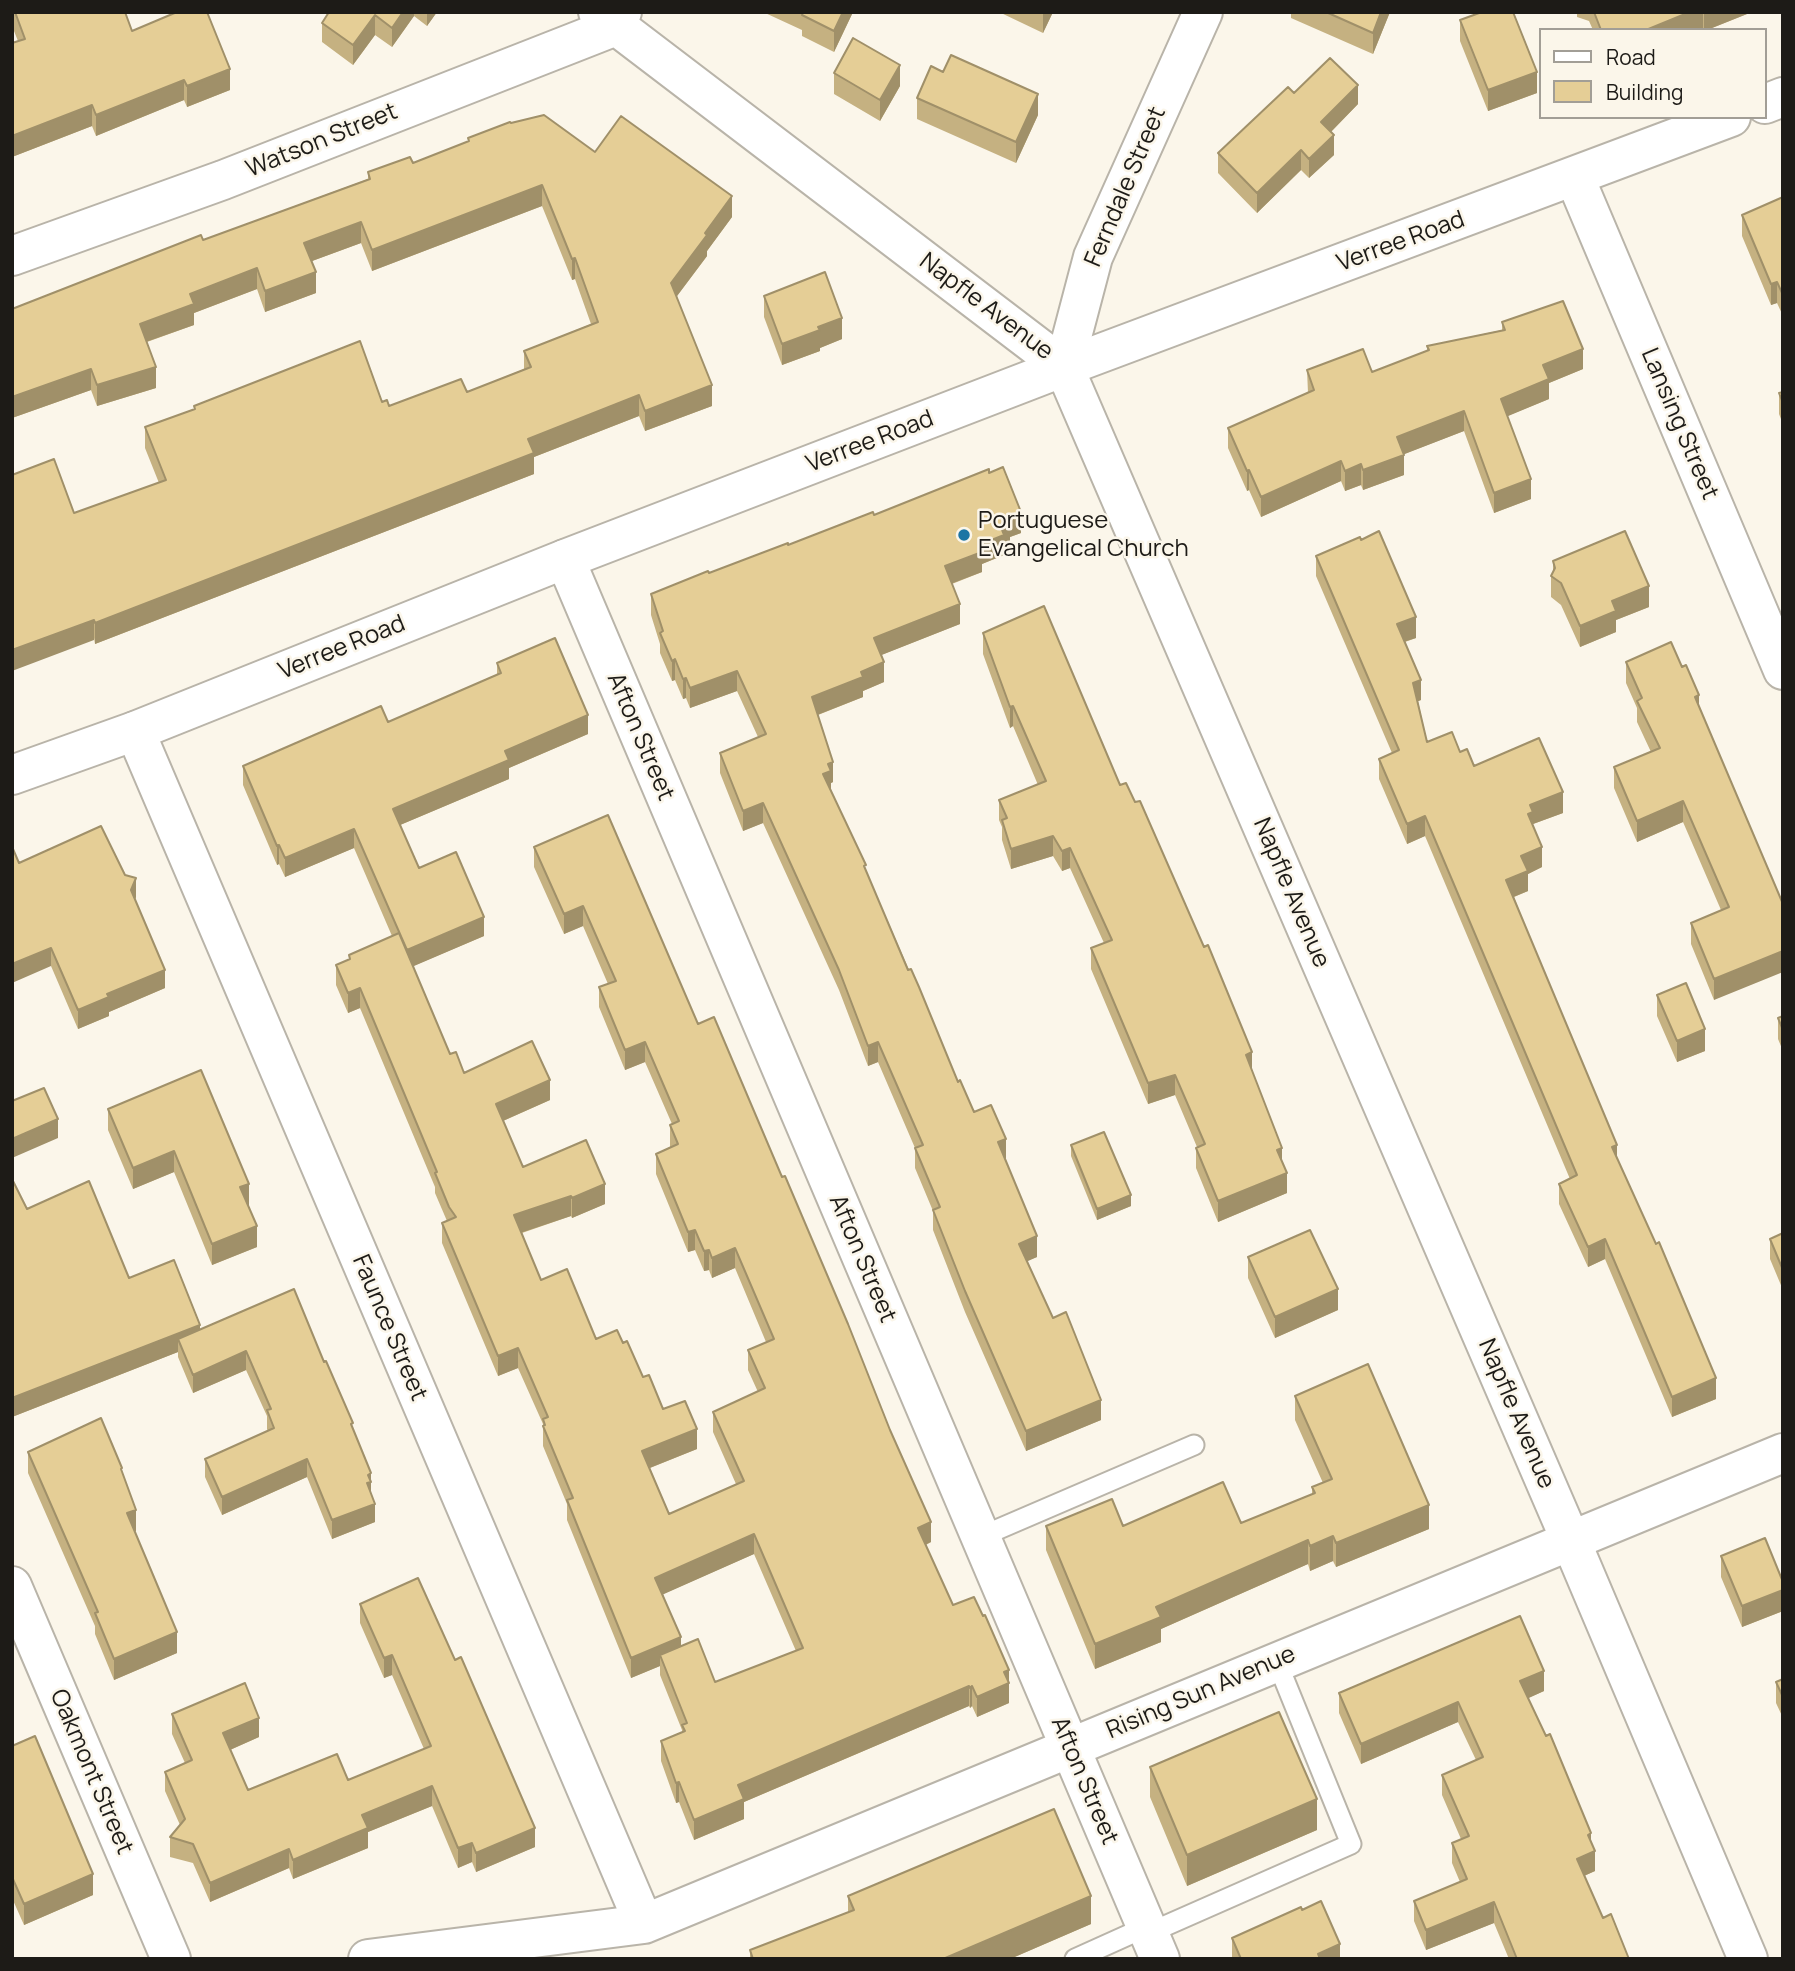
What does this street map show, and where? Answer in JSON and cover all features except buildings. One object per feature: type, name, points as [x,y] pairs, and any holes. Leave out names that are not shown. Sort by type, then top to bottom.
[{"type":"street","name":"Ferndale Street","points":[[1064,367],[1093,257],[1203,12]]},
{"type":"street","name":"Napfle Avenue","points":[[612,17],[1064,367],[1570,1539],[1748,1959]]},
{"type":"street","name":"Watson Street","points":[[12,256],[223,180],[612,17]]},
{"type":"street","name":"Verree Road","points":[[12,775],[135,731],[565,559],[1064,367],[1575,178],[1726,119]]},
{"type":"street","name":"Lansing Street","points":[[1575,178],[1783,670]]},
{"type":"street","name":"Afton Street","points":[[565,559],[1152,1939]]},
{"type":"street","name":"Faunce Street","points":[[135,731],[644,1924]]},
{"type":"street","name":"Rising Sun Avenue","points":[[368,1959],[644,1924],[1783,1452]]},
{"type":"street","name":"Oakmont Street","points":[[12,1586],[170,1959]]},
{"type":"lane","points":[[980,1537],[1194,1445]]},
{"type":"lane","points":[[1075,1959],[1152,1939],[1351,1844],[1277,1662]]},
{"type":"place","name":"Portuguese Evangelical Church","points":[[964,535]]}]
